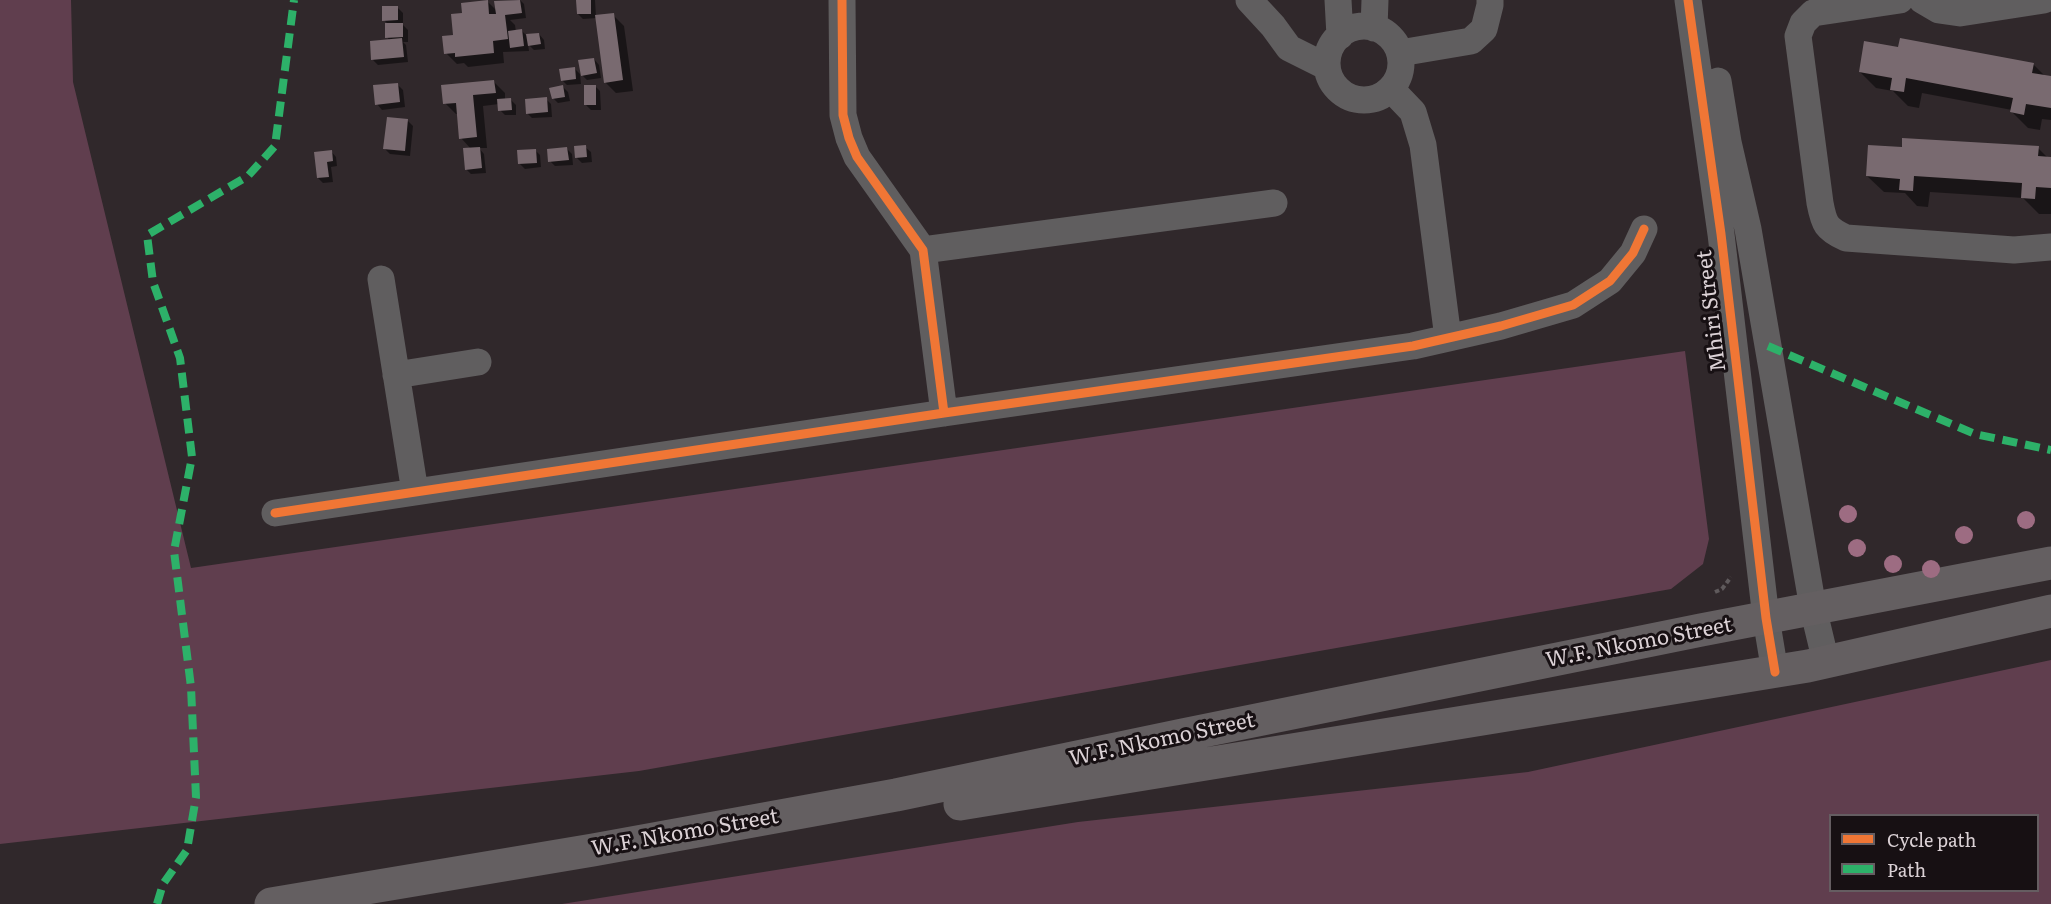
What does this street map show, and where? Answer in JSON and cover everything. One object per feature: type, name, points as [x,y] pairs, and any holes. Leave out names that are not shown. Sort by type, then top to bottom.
[{"type":"main road","name":"W.F. Nkomo Street","points":[[272,904],[593,850],[896,795],[1194,732],[1813,608],[2051,563]]},
{"type":"main road","name":"W.F. Nkomo Street","points":[[396,904],[493,889],[984,800],[1775,672],[2051,611]]},
{"type":"street","points":[[842,0],[843,115],[857,157],[923,250],[944,412]]},
{"type":"street","points":[[1249,0],[1273,26],[1288,48],[1327,67]]},
{"type":"street","points":[[1338,0],[1340,36]]},
{"type":"street","points":[[1374,28],[1375,0]]},
{"type":"street","points":[[1400,53],[1471,41],[1484,29],[1491,5],[1490,0]]},
{"type":"street","name":"Mhiri Street","points":[[1688,0],[1720,234],[1766,618],[1775,672]]},
{"type":"street","points":[[1705,0],[1728,142],[1748,229],[1813,608],[1826,662]]},
{"type":"street","points":[[1900,0],[1813,13],[1803,23],[1798,36],[1820,203],[1826,226],[1846,238],[2014,250],[2051,248]]},
{"type":"street","points":[[1922,0],[1939,10],[1960,13],[2044,0]]},
{"type":"street","points":[[1374,28],[1385,33],[1400,53],[1401,66],[1398,78],[1391,89],[1369,100],[1357,100],[1346,96],[1330,78],[1327,67],[1332,45],[1350,29],[1374,28]]},
{"type":"street","points":[[1391,89],[1413,112],[1423,145],[1448,338]]},
{"type":"street","points":[[923,250],[1274,203]]},
{"type":"street","points":[[275,513],[944,412],[1413,346],[1501,326],[1573,305],[1610,281],[1633,253],[1644,229]]},
{"type":"street","points":[[381,279],[415,492]]},
{"type":"street","points":[[396,375],[478,362]]},
{"type":"path","points":[[1712,594],[1722,589],[1740,566],[1760,562]]},
{"type":"shaded area","points":[[0,0],[71,0],[73,82],[191,568],[1685,351],[1709,539],[1703,564],[1671,589],[639,771],[0,844]]},
{"type":"shaded area","points":[[2051,660],[2051,904],[562,904],[1078,822],[1528,772]]},
{"type":"building","points":[[488,0],[489,14],[496,14],[494,1],[520,0],[522,13],[505,15],[508,39],[493,41],[494,53],[455,57],[455,53],[444,54],[442,36],[453,35],[451,14],[462,13],[461,3]]},
{"type":"building","points":[[576,0],[591,0],[591,14],[577,14]]},
{"type":"building","points":[[382,6],[398,6],[398,20],[382,21]]},
{"type":"building","points":[[614,13],[623,80],[604,83],[595,15]]},
{"type":"building","points":[[385,23],[403,23],[403,37],[385,38]]},
{"type":"building","points":[[522,29],[524,46],[510,48],[508,31]]},
{"type":"building","points":[[539,33],[541,44],[528,46],[526,34]]},
{"type":"building","points":[[402,38],[404,57],[371,60],[370,41]]},
{"type":"building","points":[[1900,38],[2034,63],[2032,73],[2051,76],[2051,108],[2026,104],[2024,115],[2010,112],[2013,98],[1906,78],[1904,92],[1890,90],[1892,78],[1859,72],[1864,41],[1898,47]]},
{"type":"building","points":[[594,58],[597,73],[581,76],[578,60]]},
{"type":"building","points":[[575,67],[576,79],[561,81],[559,69]]},
{"type":"building","points":[[494,80],[496,93],[473,95],[477,137],[459,139],[456,103],[443,104],[441,85]]},
{"type":"building","points":[[398,83],[400,102],[375,105],[373,85]]},
{"type":"building","points":[[563,85],[565,97],[552,99],[549,88]]},
{"type":"building","points":[[584,85],[596,85],[596,105],[584,105]]},
{"type":"building","points":[[547,97],[548,112],[526,114],[525,99]]},
{"type":"building","points":[[511,98],[512,110],[498,111],[497,99]]},
{"type":"building","points":[[387,117],[408,119],[405,151],[383,149]]},
{"type":"building","points":[[1902,138],[2039,146],[2038,156],[2051,157],[2051,188],[2036,187],[2035,199],[2021,198],[2022,183],[1914,176],[1913,191],[1899,190],[1900,179],[1866,176],[1868,145],[1902,147]]},
{"type":"building","points":[[586,145],[587,157],[575,158],[574,146]]},
{"type":"building","points":[[480,147],[482,168],[465,170],[463,148]]},
{"type":"building","points":[[567,147],[569,160],[548,162],[547,149]]},
{"type":"building","points":[[536,149],[537,163],[518,164],[517,150]]},
{"type":"building","points":[[332,150],[333,161],[327,162],[329,177],[317,178],[314,152]]},
{"type":"marked path","points":[[157,904],[163,884],[187,850],[196,797],[191,687],[174,551],[192,457],[180,358],[153,282],[147,235],[248,176],[275,146],[294,0]]},
{"type":"marked path","points":[[1768,346],[1975,434],[2051,450]]},
{"type":"cycle path","points":[[842,0],[843,115],[857,157],[923,250],[944,413]]},
{"type":"cycle path","points":[[1688,0],[1721,234],[1766,618],[1775,672]]},
{"type":"cycle path","points":[[275,513],[944,413],[1413,346],[1501,326],[1573,305],[1610,281],[1633,253],[1644,229]]}]
